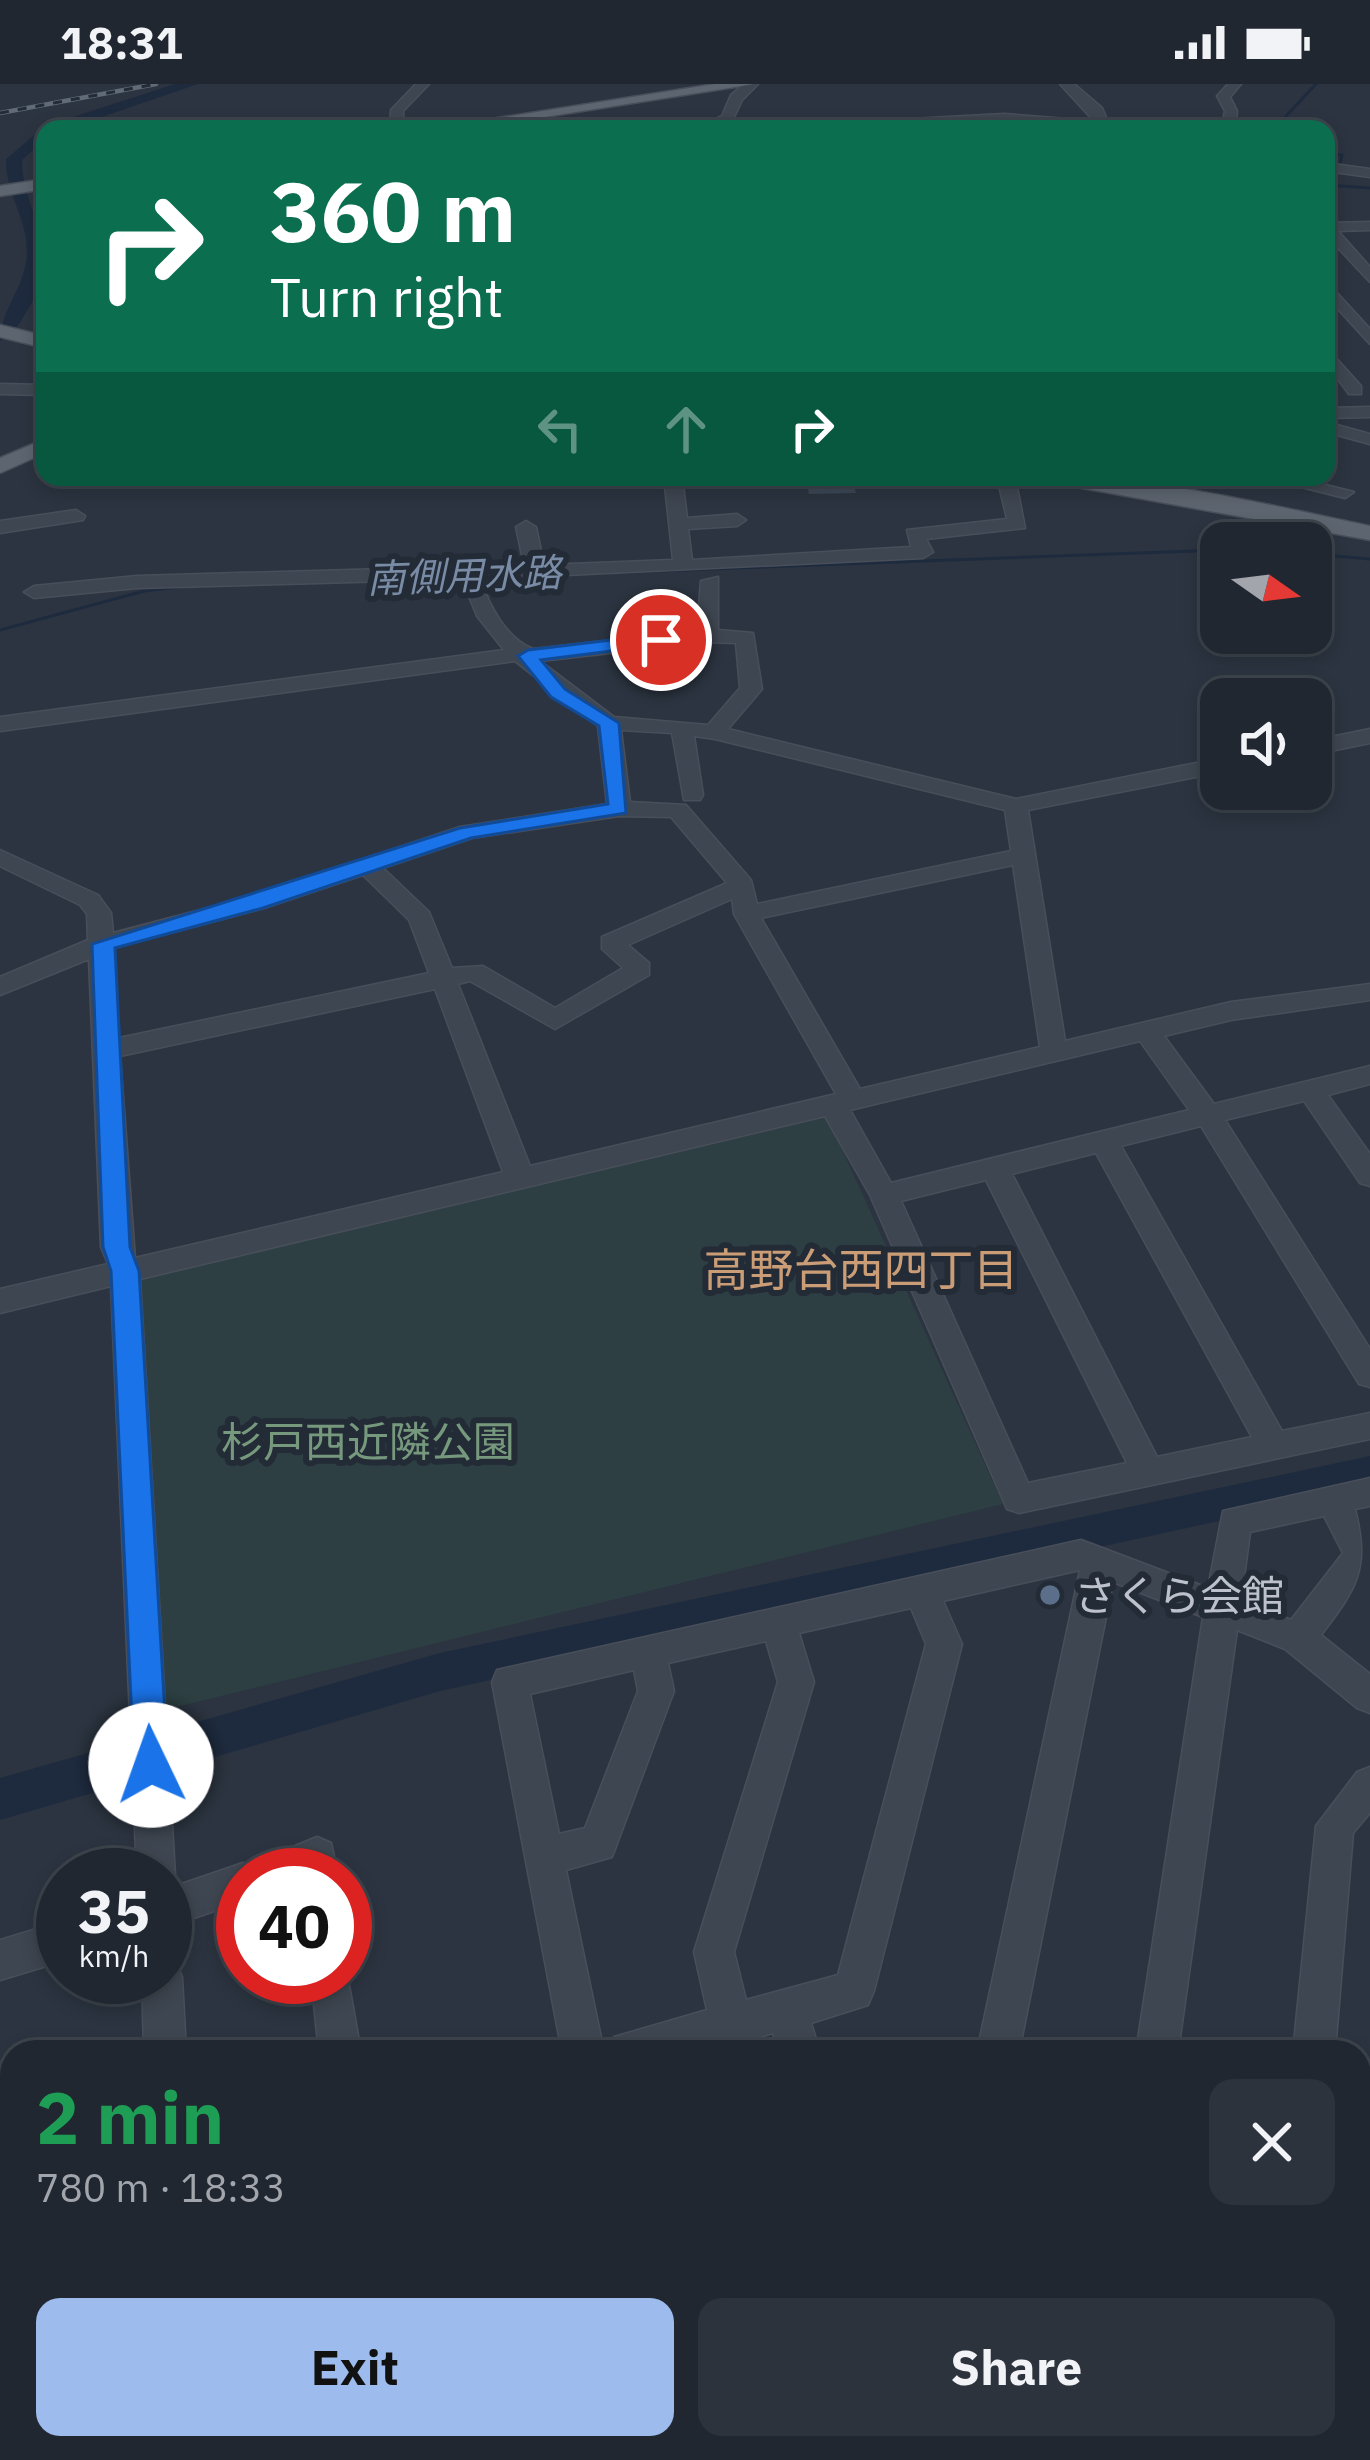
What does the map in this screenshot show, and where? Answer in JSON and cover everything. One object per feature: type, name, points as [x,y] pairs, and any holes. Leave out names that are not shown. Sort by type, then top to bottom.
[{"type":"main road","points":[[499,120],[749,84]]},
{"type":"main road","points":[[3,191],[36,186]]},
{"type":"main road","points":[[0,331],[36,340]]},
{"type":"main road","points":[[0,466],[36,450]]},
{"type":"main road","points":[[1112,486],[1370,533]]},
{"type":"street","points":[[397,120],[397,110],[423,84]]},
{"type":"street","points":[[720,120],[729,116],[736,98],[749,84]]},
{"type":"street","points":[[1066,84],[1097,110],[1101,120]]},
{"type":"street","points":[[1230,120],[1232,111],[1223,96],[1235,84]]},
{"type":"street","points":[[955,120],[1026,120]]},
{"type":"street","points":[[1335,168],[1370,173]]},
{"type":"street","points":[[1335,227],[1370,226]]},
{"type":"street","points":[[1335,244],[1370,243]]},
{"type":"street","points":[[1335,245],[1363,260],[1370,277]]},
{"type":"street","points":[[1335,301],[1370,300]]},
{"type":"street","points":[[1335,304],[1370,339]]},
{"type":"street","points":[[1335,361],[1363,389]]},
{"type":"street","points":[[0,389],[36,389]]},
{"type":"street","points":[[1335,413],[1370,412]]},
{"type":"street","points":[[1335,429],[1366,436]]},
{"type":"street","points":[[674,486],[683,566]]},
{"type":"street","points":[[34,592],[218,580],[683,566],[733,554],[922,553],[914,533],[1018,524],[1008,486]]},
{"type":"street","points":[[1281,515],[1297,486]]},
{"type":"street","points":[[1325,486],[1345,492]]},
{"type":"street","points":[[0,526],[76,516]]},
{"type":"street","points":[[678,524],[737,520]]},
{"type":"street","points":[[526,527],[535,570]]},
{"type":"street","points":[[218,580],[221,550]]},
{"type":"street","points":[[470,573],[481,609],[558,693],[609,723],[758,740],[917,786],[1016,806],[1200,769]]},
{"type":"street","points":[[707,636],[711,581]]},
{"type":"street","points":[[0,724],[526,654],[707,636],[746,637],[751,689],[712,733]]},
{"type":"street","points":[[609,723],[619,809]]},
{"type":"street","points":[[682,729],[692,795]]},
{"type":"street","points":[[1332,744],[1370,736]]},
{"type":"street","points":[[1016,806],[1054,1053]]},
{"type":"street","points":[[0,987],[104,944],[255,903],[468,832],[619,809],[678,810],[742,885],[746,914],[843,1102],[1019,1499],[1370,1426]]},
{"type":"street","points":[[746,914],[1024,855]]},
{"type":"street","points":[[0,857],[89,901],[100,913],[116,1247],[125,1271],[155,1848]]},
{"type":"street","points":[[364,863],[420,917],[520,1178]]},
{"type":"street","points":[[108,1049],[474,972],[555,1020],[640,969],[611,943],[742,885]]},
{"type":"street","points":[[0,1301],[1147,1030],[1284,1000],[1370,992]]},
{"type":"street","points":[[1147,1030],[1207,1114],[1370,1375]]},
{"type":"street","points":[[884,1195],[1370,1075]]},
{"type":"street","points":[[1309,1088],[1370,1177]]},
{"type":"street","points":[[1103,1140],[1274,1446]]},
{"type":"street","points":[[994,1167],[1148,1472]]},
{"type":"street","points":[[1159,2040],[1235,1521],[1370,1492]]},
{"type":"street","points":[[1298,1638],[1362,1556],[1333,1500]]},
{"type":"street","points":[[581,2040],[510,1682],[1081,1555],[1298,1638],[1370,1696]]},
{"type":"street","points":[[1000,2040],[1100,1562]]},
{"type":"street","points":[[674,2040],[854,1991],[944,1644],[921,1591]]},
{"type":"street","points":[[731,2025],[715,1952],[796,1682],[778,1622]]},
{"type":"street","points":[[544,1856],[598,1844],[656,1691],[647,1651]]},
{"type":"street","points":[[1315,2040],[1335,1826],[1370,1785]]},
{"type":"street","points":[[0,1960],[36,1949]]},
{"type":"street","points":[[163,2004],[165,2040]]},
{"type":"street","points":[[334,2004],[339,2040]]},
{"type":"street","points":[[787,2010],[796,2040]]},
{"type":"green space","name":"杉戸西近隣公園","points":[[826,1114],[1003,1504],[164,1710],[136,1277]]},
{"type":"building","points":[[807,486],[854,486],[856,493],[809,494]]},
{"type":"waterway","points":[[79,120],[190,84]]},
{"type":"waterway","points":[[1282,120],[1316,84]]},
{"type":"waterway","points":[[36,140],[14,159],[36,246]]},
{"type":"waterway","points":[[1335,154],[1342,155],[1339,167]]},
{"type":"waterway","points":[[1335,186],[1370,188]]},
{"type":"waterway","points":[[36,246],[36,262]]},
{"type":"waterway","points":[[0,335],[28,293],[36,262]]},
{"type":"waterway","name":"南側用水路","points":[[601,573],[1200,551]]},
{"type":"waterway","name":"南側用水路","points":[[1332,556],[1370,559]]},
{"type":"waterway","name":"南側用水路","points":[[0,630],[144,591],[187,586]]},
{"type":"waterway","points":[[0,1799],[440,1672],[1370,1472]]},
{"type":"railway","points":[[0,113],[156,84]]},
{"type":"place","name":"さくら会館","points":[[1050,1595]]},
{"type":"district","name":"高野台西四丁目","points":[[861,1269]]},
{"type":"route","points":[[151,1765],[125,1271],[116,1247],[104,944],[255,903],[468,832],[619,809],[609,723],[558,693],[528,656],[661,640]]}]
